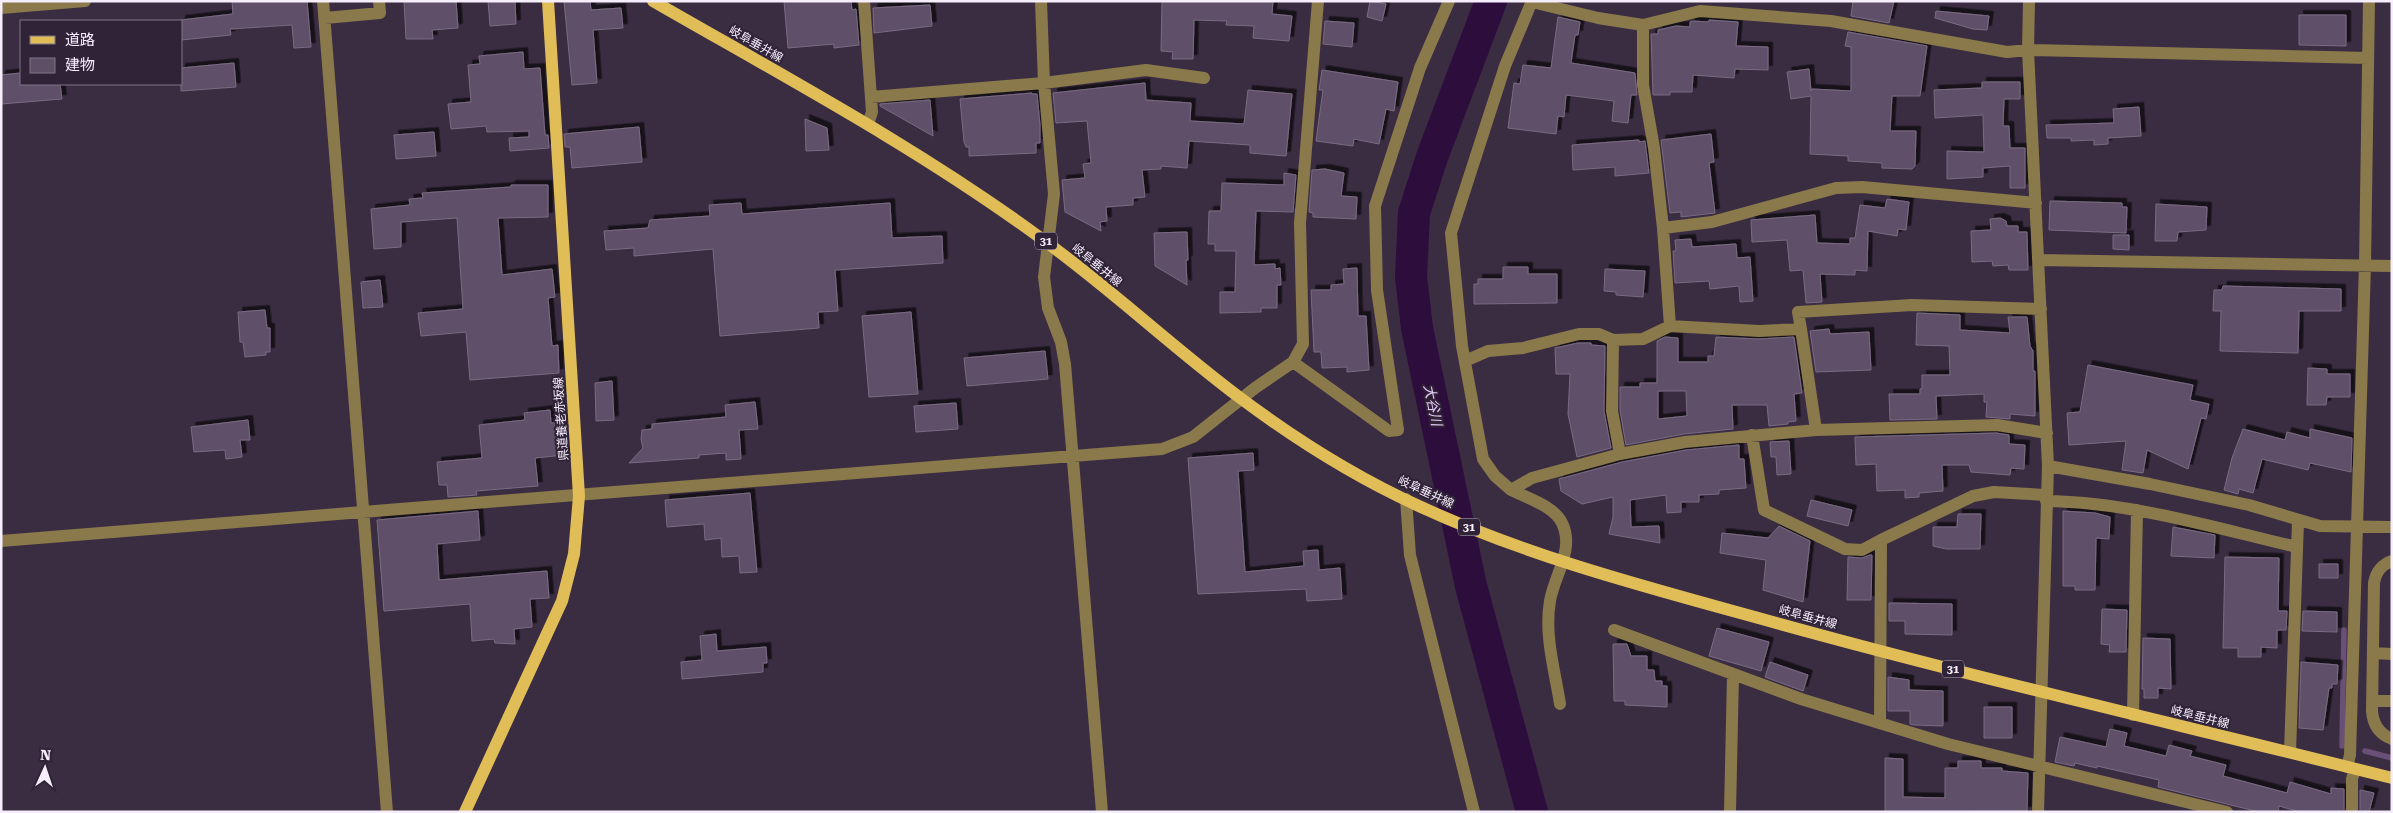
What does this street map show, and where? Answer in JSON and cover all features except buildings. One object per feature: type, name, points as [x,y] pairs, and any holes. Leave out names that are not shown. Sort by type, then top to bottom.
[{"type":"main road","name":"県道養老赤坂線","points":[[465,812],[562,601],[574,554],[579,496],[548,1]]},
{"type":"main road","name":"岐阜垂井線","points":[[653,1],[868,124],[970,187],[1047,242],[1241,398],[1335,462],[1420,506],[1518,547],[1636,584],[2042,692],[2392,778]]},
{"type":"street","points":[[1,8],[85,1]]},
{"type":"street","points":[[323,1],[387,812]]},
{"type":"street","points":[[325,18],[380,13],[379,1]]},
{"type":"street","points":[[864,1],[872,112],[868,124]]},
{"type":"street","points":[[1041,1],[1044,83],[1054,194],[1044,277],[1048,308],[1061,342],[1065,364],[1102,812]]},
{"type":"street","points":[[1,541],[363,514],[1162,449],[1193,437],[1241,398],[1293,362],[1303,344],[1300,223],[1318,1]]},
{"type":"street","points":[[1293,362],[1389,431],[1398,430],[1377,290],[1375,206],[1420,68],[1449,1]]},
{"type":"street","points":[[2029,1],[2028,50],[2048,466],[2038,812]]},
{"type":"street","points":[[2352,812],[2350,755],[2365,265],[2369,1]]},
{"type":"street","points":[[1560,704],[1548,628],[1550,600],[1563,562],[1566,542],[1562,523],[1551,511],[1511,490],[1495,476],[1482,459],[1464,361],[1450,233],[1505,66],[1532,2],[1598,18],[1643,25],[1701,6],[1831,21],[2007,52],[2028,50],[2368,58]]},
{"type":"street","points":[[1643,25],[1643,85],[1654,148],[1663,228],[1670,326]]},
{"type":"street","points":[[871,97],[1044,83],[1146,70],[1204,78]]},
{"type":"street","points":[[1663,228],[1712,222],[1836,188],[1862,187],[2036,202]]},
{"type":"street","points":[[2039,260],[2392,266]]},
{"type":"street","points":[[1816,430],[1798,312],[1912,305],[2041,309]]},
{"type":"street","points":[[1464,361],[1488,351],[1523,348],[1579,334],[1599,334],[1613,340],[1643,339],[1670,326],[1759,331],[1801,329]]},
{"type":"street","points":[[1613,340],[1612,411],[1620,454]]},
{"type":"street","points":[[1511,490],[1532,478],[1620,454],[1685,442],[1816,430],[1997,425],[2047,433]]},
{"type":"street","points":[[1752,435],[1764,510],[1845,549],[1862,550],[1973,496],[1994,492],[2137,510],[2297,548]]},
{"type":"street","points":[[2048,466],[2250,506],[2320,526],[2392,528]]},
{"type":"street","points":[[1406,499],[1410,555],[1474,812]]},
{"type":"street","points":[[2133,715],[2137,510]]},
{"type":"street","points":[[2290,752],[2298,521]]},
{"type":"street","points":[[1880,723],[1881,540]]},
{"type":"street","points":[[2392,561],[2381,567],[2376,574],[2372,701],[2373,721],[2384,736],[2392,739]]},
{"type":"street","points":[[1614,630],[1733,675],[1948,744],[2227,812]]},
{"type":"street","points":[[2373,653],[2392,654]]},
{"type":"street","points":[[1730,812],[1733,675]]},
{"type":"street","points":[[2372,701],[2392,701]]},
{"type":"waterway","name":"大谷川","points":[[1491,1],[1432,157],[1414,213],[1411,277],[1417,328],[1471,586],[1532,812]]},
{"type":"waterway","points":[[2342,746],[2344,630]]},
{"type":"waterway","points":[[2365,751],[2392,758]]}]
